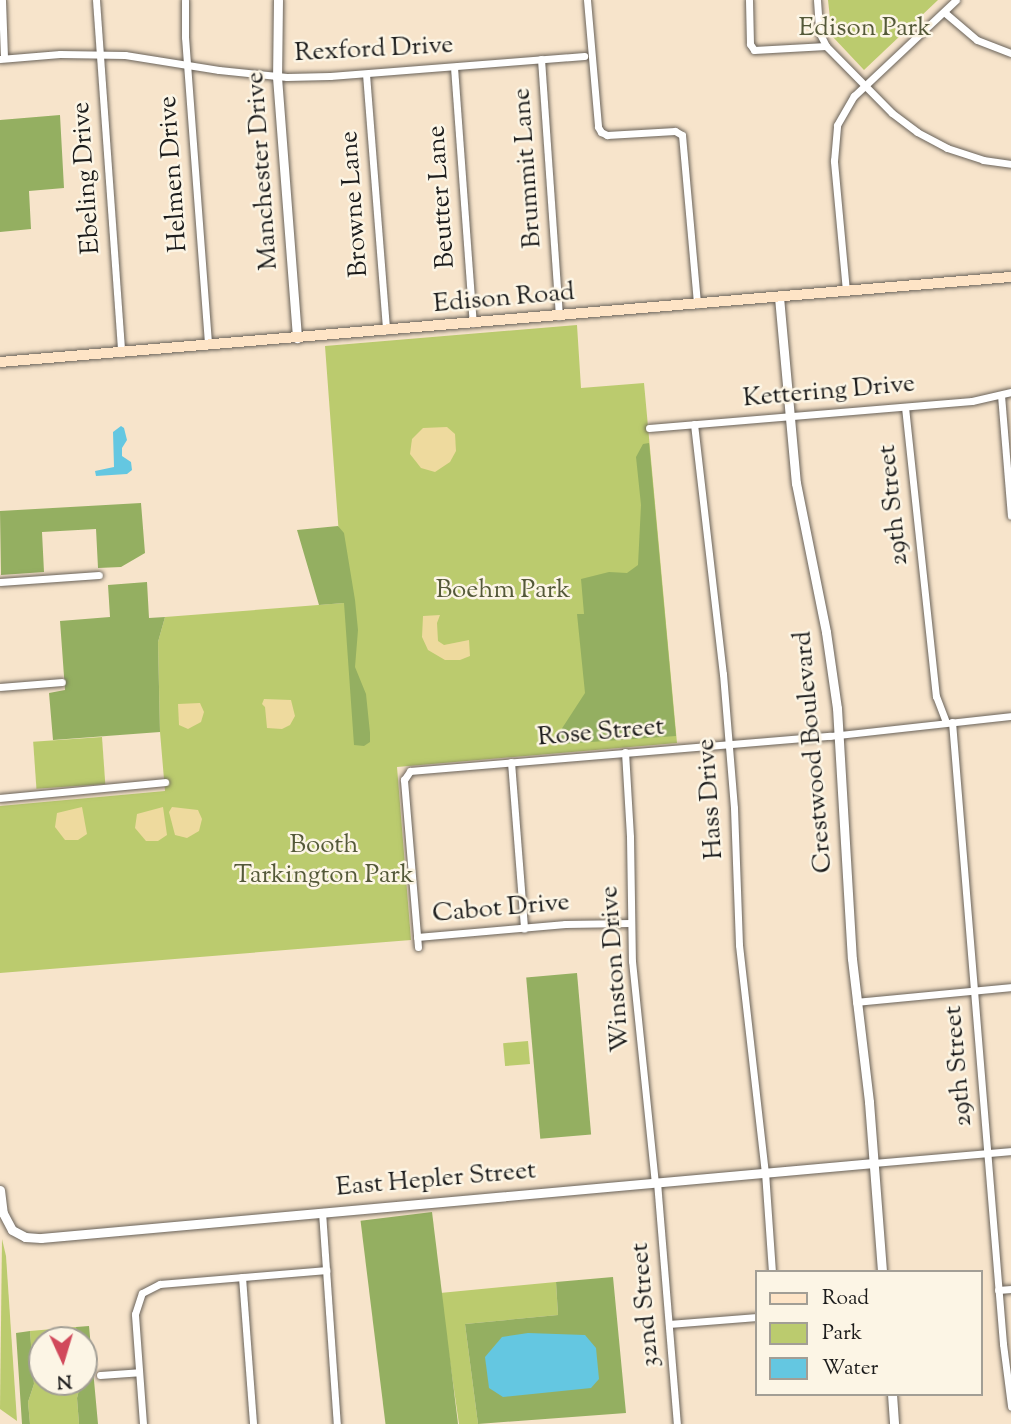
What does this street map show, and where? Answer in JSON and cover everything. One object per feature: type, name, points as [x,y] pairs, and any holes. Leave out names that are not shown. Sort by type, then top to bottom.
[{"type":"main road","name":"Edison Road","points":[[0,362],[1011,277]]},
{"type":"street","points":[[2,0],[2,58]]},
{"type":"street","name":"Ebeling Drive","points":[[96,0],[121,352]]},
{"type":"street","name":"Helmen Drive","points":[[185,0],[187,65],[208,345]]},
{"type":"street","name":"Manchester Drive","points":[[278,0],[277,77],[297,338]]},
{"type":"street","points":[[587,0],[598,127],[607,135],[675,131],[682,135],[698,304]]},
{"type":"street","points":[[749,0],[752,49],[826,46]]},
{"type":"street","points":[[817,0],[819,32],[826,46],[864,87],[904,124],[934,141],[983,160],[1011,164]]},
{"type":"street","points":[[846,291],[834,139],[841,114],[864,87],[956,0]]},
{"type":"street","points":[[944,12],[977,40],[1011,53]]},
{"type":"street","name":"Rexford Drive","points":[[2,58],[99,53],[277,77],[366,74],[584,56]]},
{"type":"street","name":"Brummit Lane","points":[[541,60],[559,316]]},
{"type":"street","name":"Beutter Lane","points":[[454,67],[473,323]]},
{"type":"street","name":"Browne Lane","points":[[366,74],[386,330]]},
{"type":"street","name":"Crestwood Boulevard","points":[[779,297],[800,511],[831,661],[839,734],[856,1002],[874,1163],[882,1270]]},
{"type":"street","name":"Kettering Drive","points":[[649,428],[972,401],[1011,392]]},
{"type":"street","points":[[1001,395],[1011,516]]},
{"type":"street","name":"29th Street","points":[[905,407],[936,696],[949,722],[998,1290],[1011,1406]]},
{"type":"street","name":"Hass Drive","points":[[694,424],[729,743],[739,945],[765,1172],[772,1270]]},
{"type":"street","points":[[0,582],[99,575]]},
{"type":"street","points":[[0,687],[62,682]]},
{"type":"street","name":"Rose Street","points":[[417,937],[405,777],[414,770],[839,734],[1011,716]]},
{"type":"street","name":"Winston Drive","points":[[625,752],[635,1007],[656,1182]]},
{"type":"street","points":[[511,762],[524,928]]},
{"type":"street","points":[[0,797],[164,782]]},
{"type":"street","name":"Cabot Drive","points":[[417,937],[630,923]]},
{"type":"street","points":[[417,937],[418,947]]},
{"type":"street","points":[[856,1002],[1011,987]]},
{"type":"street","points":[[874,1163],[1011,1151]]},
{"type":"street","name":"East Hepler Street","points":[[4,1222],[18,1234],[41,1238],[874,1163]]},
{"type":"street","name":"32nd Street","points":[[656,1182],[677,1424]]},
{"type":"street","points":[[0,1190],[4,1222]]},
{"type":"street","points":[[322,1212],[337,1424]]},
{"type":"street","points":[[144,1424],[135,1314],[140,1291],[160,1284],[326,1270]]},
{"type":"street","points":[[242,1277],[253,1424]]},
{"type":"street","points":[[998,1290],[1011,1289]]},
{"type":"street","points":[[668,1324],[755,1317]]},
{"type":"street","points":[[100,1375],[139,1372]]},
{"type":"street","points":[[892,1396],[894,1424]]},
{"type":"green space","name":"Edison Park","points":[[828,0],[938,0],[864,70],[832,36]]},
{"type":"green space","points":[[60,115],[64,188],[29,191],[31,229],[0,232],[0,120]]},
{"type":"green space","points":[[577,325],[581,388],[644,383],[677,743],[397,767],[411,940],[0,973],[0,806],[165,791],[160,732],[158,642],[165,617],[344,603],[325,346]]},
{"type":"green space","points":[[649,443],[676,736],[562,744],[557,740],[559,733],[585,693],[577,614],[584,614],[581,579],[609,572],[627,573],[638,565],[641,505],[636,457],[643,444]]},
{"type":"green space","points":[[141,503],[145,553],[121,567],[98,568],[96,529],[42,532],[44,572],[1,575],[0,511]]},
{"type":"green space","points":[[338,526],[344,533],[355,600],[358,630],[355,667],[366,694],[370,733],[370,742],[364,746],[354,745],[344,603],[319,605],[297,530]]},
{"type":"green space","points":[[147,582],[149,618],[165,617],[158,642],[160,732],[53,740],[49,693],[65,690],[60,621],[110,617],[108,585]]},
{"type":"green space","points":[[102,737],[105,784],[36,789],[33,742]]},
{"type":"green space","points":[[577,973],[591,1134],[540,1139],[526,977]]},
{"type":"green space","points":[[528,1041],[530,1064],[505,1066],[503,1043]]},
{"type":"green space","points":[[432,1212],[458,1424],[385,1424],[361,1221]]},
{"type":"green space","points":[[2,1239],[6,1256],[17,1421],[0,1409]]},
{"type":"green space","points":[[613,1277],[626,1413],[478,1424],[465,1324],[558,1315],[556,1282]]},
{"type":"green space","points":[[556,1282],[558,1315],[465,1324],[478,1424],[459,1424],[440,1293]]},
{"type":"green space","points":[[28,1331],[30,1424],[22,1424],[16,1333]]},
{"type":"green space","points":[[30,1396],[78,1396],[79,1424],[30,1424]]},
{"type":"green space","points":[[95,1396],[98,1424],[79,1424],[77,1398]]},
{"type":"sand","points":[[447,427],[455,434],[456,451],[450,462],[435,472],[421,468],[410,454],[412,439],[423,428]]},
{"type":"sand","points":[[440,615],[437,623],[438,641],[444,645],[469,640],[470,656],[460,660],[445,660],[428,650],[422,637],[423,616]]},
{"type":"sand","points":[[264,699],[291,700],[295,716],[290,725],[282,729],[267,728],[265,707],[262,704]]},
{"type":"sand","points":[[200,703],[204,712],[201,722],[188,729],[179,725],[178,704]]},
{"type":"sand","points":[[82,807],[87,834],[78,840],[65,840],[55,827],[57,813]]},
{"type":"sand","points":[[163,807],[167,835],[158,841],[146,841],[135,828],[137,814]]},
{"type":"sand","points":[[172,807],[198,810],[202,819],[199,831],[187,838],[175,835],[169,812]]},
{"type":"water","points":[[121,426],[127,440],[122,448],[122,456],[131,462],[132,470],[127,474],[96,476],[95,471],[114,467],[113,432]]},
{"type":"water","points":[[528,1333],[585,1335],[596,1348],[599,1379],[591,1388],[503,1397],[489,1388],[485,1357],[502,1337]]},
{"type":"park label","name":"Boehm Park","points":[[503,591]]},
{"type":"park label","name":"Booth Tarkington Park","points":[[324,861]]}]
